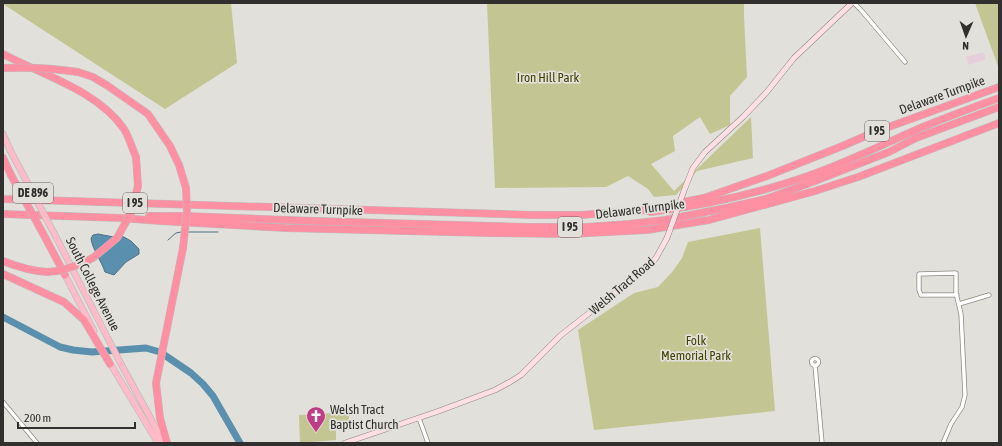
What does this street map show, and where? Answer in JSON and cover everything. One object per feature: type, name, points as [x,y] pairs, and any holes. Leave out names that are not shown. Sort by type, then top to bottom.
[{"type":"highway","points":[[3,54],[76,89],[105,108],[124,130],[136,157],[138,186],[132,213],[117,238],[94,257],[82,264],[58,271],[35,272],[3,261]]},
{"type":"highway","points":[[3,68],[56,68],[78,72],[108,86],[148,114],[170,146],[179,165],[186,188],[187,212],[183,248],[156,383],[160,418],[166,443]]},
{"type":"highway","name":"Delaware Turnpike","points":[[644,210],[704,198],[732,189],[872,133],[999,87]]},
{"type":"highway","name":"Delaware Turnpike","points":[[3,199],[533,215],[581,215],[644,210],[655,211],[723,200],[800,179],[841,164],[926,126],[999,98]]},
{"type":"highway","name":"Delaware Turnpike","points":[[121,218],[186,216],[529,227],[587,227],[643,222],[726,208],[766,199],[889,152],[916,138],[999,107]]},
{"type":"highway","name":"Delaware Turnpike","points":[[3,214],[121,218],[286,228],[569,234],[647,230],[709,220],[815,191],[858,177],[999,122]]},
{"type":"highway","name":"South College Avenue","points":[[3,158],[65,275]]},
{"type":"highway","points":[[3,274],[64,302],[84,320],[110,364]]},
{"type":"main road","name":"South College Avenue","points":[[3,134],[109,342],[166,443]]},
{"type":"main road","name":"South College Avenue","points":[[65,275],[98,343]]},
{"type":"main road","points":[[110,364],[158,443]]},
{"type":"street","points":[[853,3],[861,10],[905,62]]},
{"type":"street","name":"Welsh Tract Road","points":[[345,443],[495,390],[515,379],[561,335],[647,268],[656,258],[667,238],[693,168],[705,152],[743,117],[766,93],[794,58],[853,3]]},
{"type":"street","points":[[943,443],[951,424],[962,407],[965,395],[962,314],[957,295],[956,273],[919,274],[921,295],[957,295]]},
{"type":"street","points":[[959,304],[989,295]]},
{"type":"street","points":[[815,365],[822,443]]},
{"type":"street","points":[[3,402],[37,443]]},
{"type":"street","points":[[419,418],[428,443]]},
{"type":"shaded area","points":[[983,52],[986,59],[969,65],[966,57]]},
{"type":"green space","points":[[3,3],[231,3],[237,63],[165,109]]},
{"type":"green space","name":"Iron Hill Park","points":[[487,3],[744,3],[747,77],[730,96],[730,125],[710,134],[700,117],[673,136],[675,151],[651,164],[674,191],[751,117],[753,158],[697,171],[676,195],[654,197],[648,189],[628,176],[606,187],[495,188]]},
{"type":"green space","points":[[975,3],[999,3],[999,69]]},
{"type":"green space","name":"Folk Memorial Park","points":[[760,228],[775,411],[594,430],[578,330],[634,293],[658,287],[673,271],[682,258],[688,242]]},
{"type":"green space","points":[[349,412],[349,427],[336,427],[336,440],[300,443],[299,415]]},
{"type":"water","points":[[98,234],[114,237],[122,236],[131,241],[139,249],[139,254],[126,262],[114,275],[105,272],[91,238],[93,235]]},
{"type":"waterway","points":[[168,240],[176,233],[181,232]]},
{"type":"waterway","points":[[188,232],[218,232]]},
{"type":"waterway","points":[[3,317],[60,347],[73,350],[92,352],[146,348],[160,352],[191,373],[203,384],[213,396],[240,443]]},
{"type":"place","name":"Welsh Tract Baptist Church","points":[[316,433]]}]
